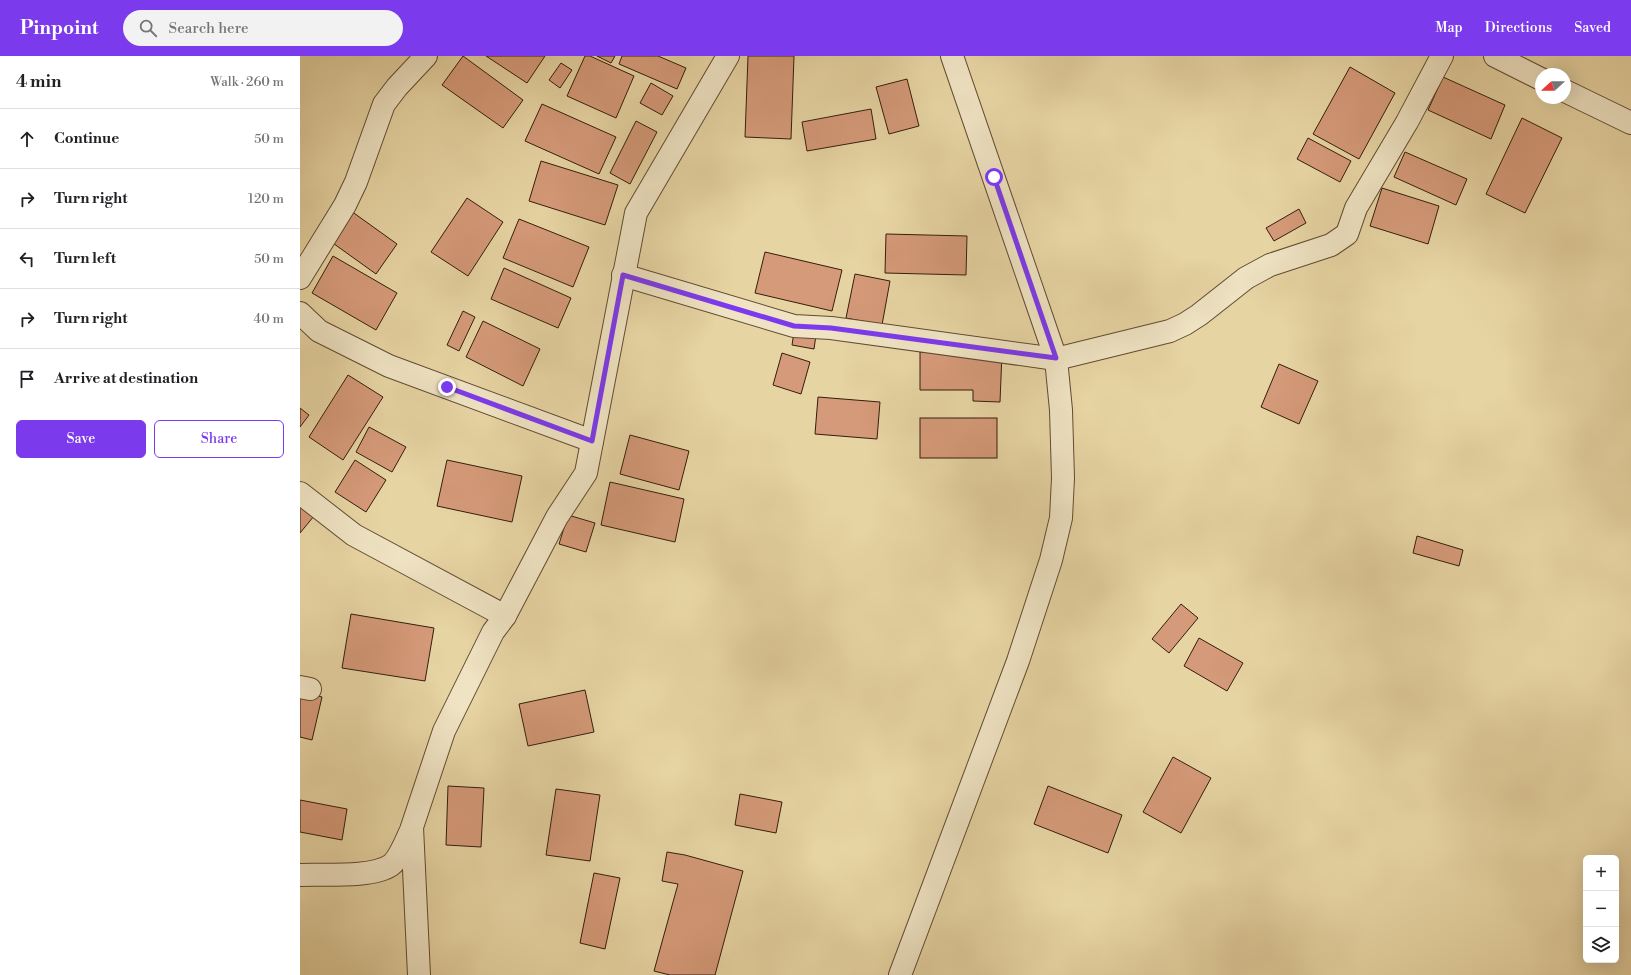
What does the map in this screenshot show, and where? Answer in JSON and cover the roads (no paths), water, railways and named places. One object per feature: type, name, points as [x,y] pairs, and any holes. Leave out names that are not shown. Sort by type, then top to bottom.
[{"type":"street","points":[[300,278],[345,206],[356,182],[384,104],[397,87],[426,56]]},
{"type":"street","points":[[300,875],[374,872],[391,865],[402,850],[412,827],[444,731],[493,632],[505,616],[557,517],[586,473],[636,213],[728,56]]},
{"type":"street","points":[[900,975],[1018,661],[1051,560],[1061,518],[1063,478],[1061,410],[1056,358],[952,56]]},
{"type":"street","points":[[623,275],[794,326],[831,328],[1056,358],[1170,331],[1199,316],[1246,278],[1270,265],[1330,245],[1347,234],[1356,208],[1407,122],[1442,56]]},
{"type":"street","points":[[1495,56],[1535,76]]},
{"type":"street","points":[[1571,94],[1631,124]]},
{"type":"street","points":[[300,313],[319,331],[389,366],[592,441]]},
{"type":"street","points":[[300,493],[354,535],[505,616]]},
{"type":"street","points":[[412,827],[419,975]]}]
